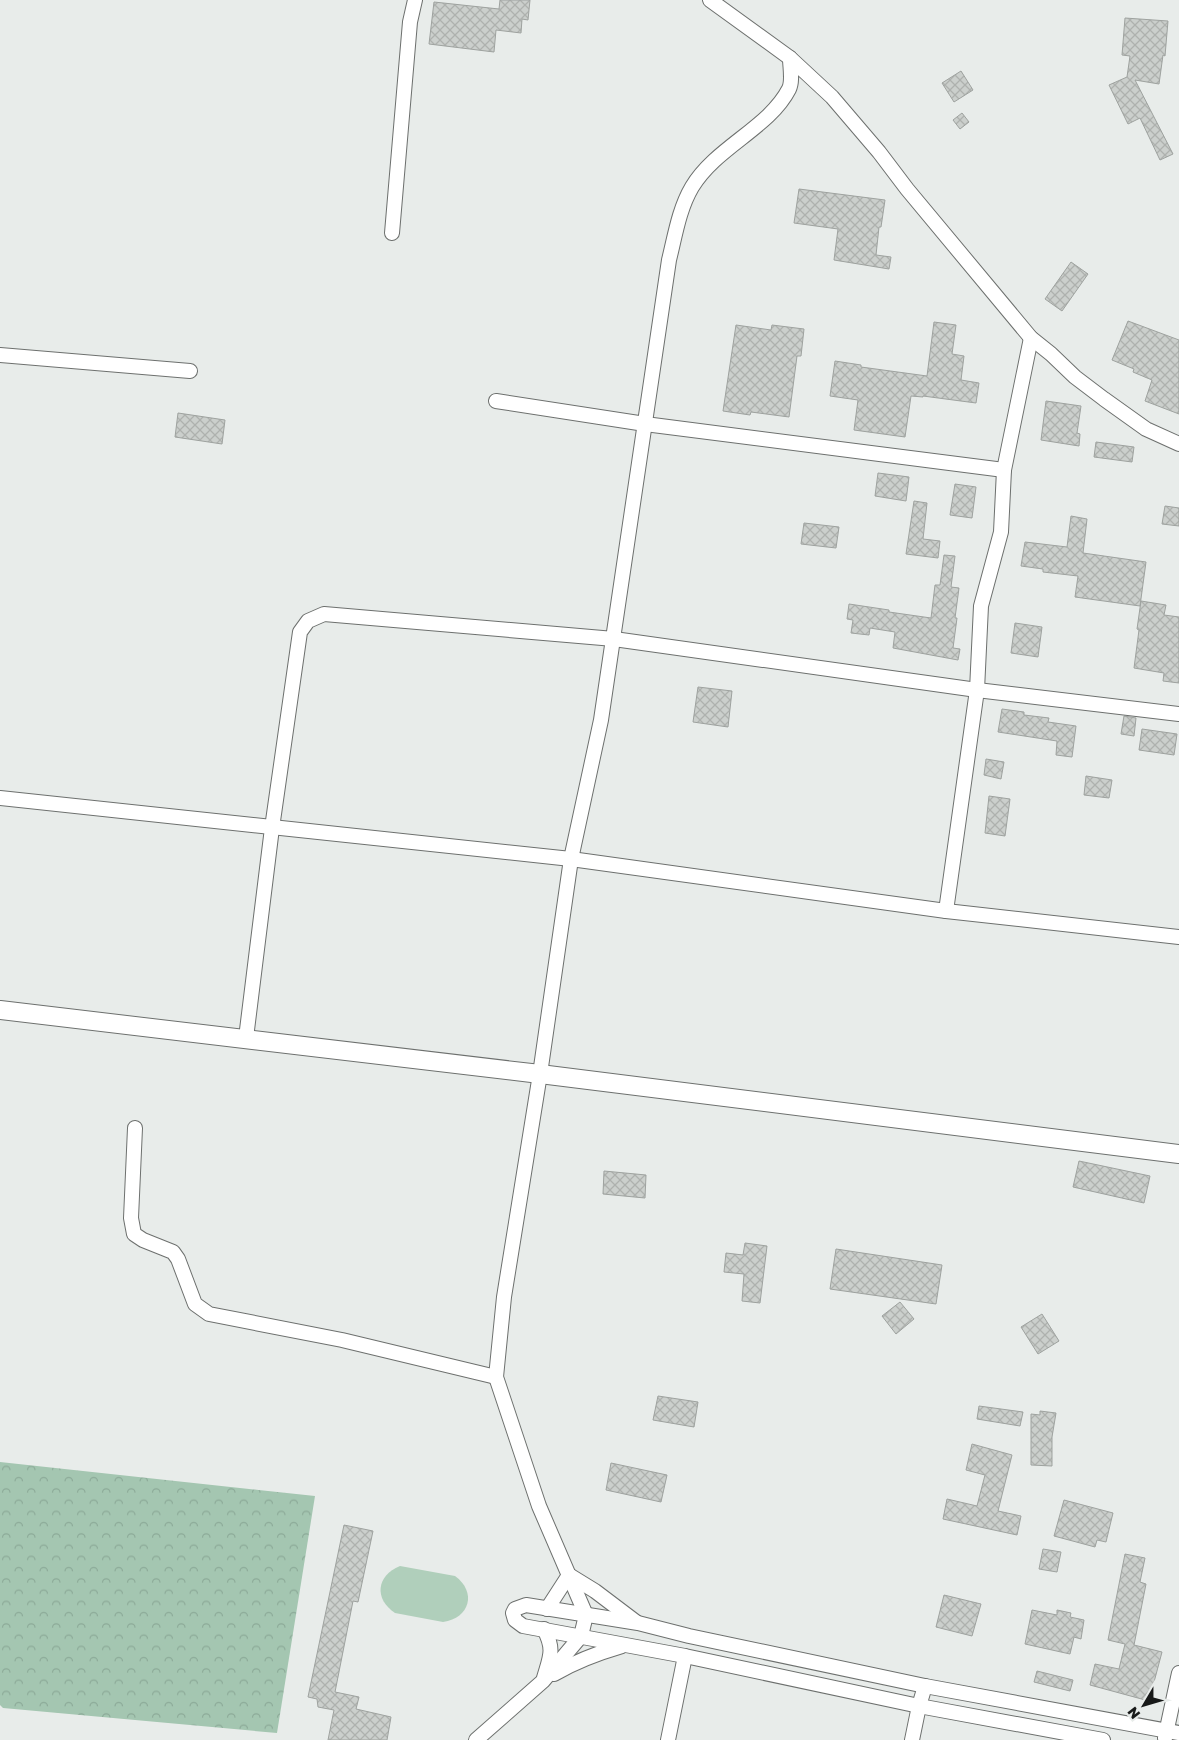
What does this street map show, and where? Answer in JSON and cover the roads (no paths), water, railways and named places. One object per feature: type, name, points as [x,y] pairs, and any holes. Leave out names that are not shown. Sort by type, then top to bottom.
[{"type":"street","points":[[392,233],[410,22],[415,0]]},
{"type":"street","points":[[710,0],[790,58],[832,96],[1031,338],[1051,354],[1074,377],[1111,404],[1146,429],[1179,444]]},
{"type":"street","points":[[476,1740],[543,1681],[581,1636],[586,1615],[539,1506],[496,1378],[504,1297],[540,1074],[571,859],[601,720],[669,260],[680,212],[692,187],[714,159],[772,111],[790,87],[790,58]]},
{"type":"street","points":[[946,911],[977,690],[981,606],[1001,532],[1004,470],[1031,338]]},
{"type":"street","points":[[0,355],[190,371]]},
{"type":"street","points":[[496,401],[645,424],[1004,470]]},
{"type":"street","points":[[246,1038],[272,828],[300,632],[308,621],[324,614],[614,639],[977,690],[1179,714]]},
{"type":"street","points":[[0,798],[571,859],[946,911],[1179,937]]},
{"type":"street","points":[[0,1010],[246,1038],[1179,1154]]},
{"type":"street","points":[[135,1128],[131,1218],[134,1234],[143,1240],[173,1252],[178,1259],[195,1304],[209,1314],[342,1340],[496,1378]]},
{"type":"street","points":[[547,1609],[569,1575]]},
{"type":"street","points":[[569,1575],[595,1591],[638,1623]]},
{"type":"street","points":[[1103,1740],[919,1706],[685,1656],[523,1626],[515,1620],[513,1613],[515,1609],[526,1605],[638,1623],[689,1636],[925,1686],[1064,1712],[1170,1735],[1179,1673]]},
{"type":"street","points":[[543,1681],[551,1650],[551,1645],[544,1629]]},
{"type":"street","points":[[543,1681],[565,1667],[597,1653],[627,1645]]},
{"type":"street","points":[[668,1740],[685,1656]]},
{"type":"street","points":[[818,1685],[821,1664]]},
{"type":"street","points":[[912,1740],[925,1686]]},
{"type":"street","points":[[1061,1732],[1064,1712]]}]
